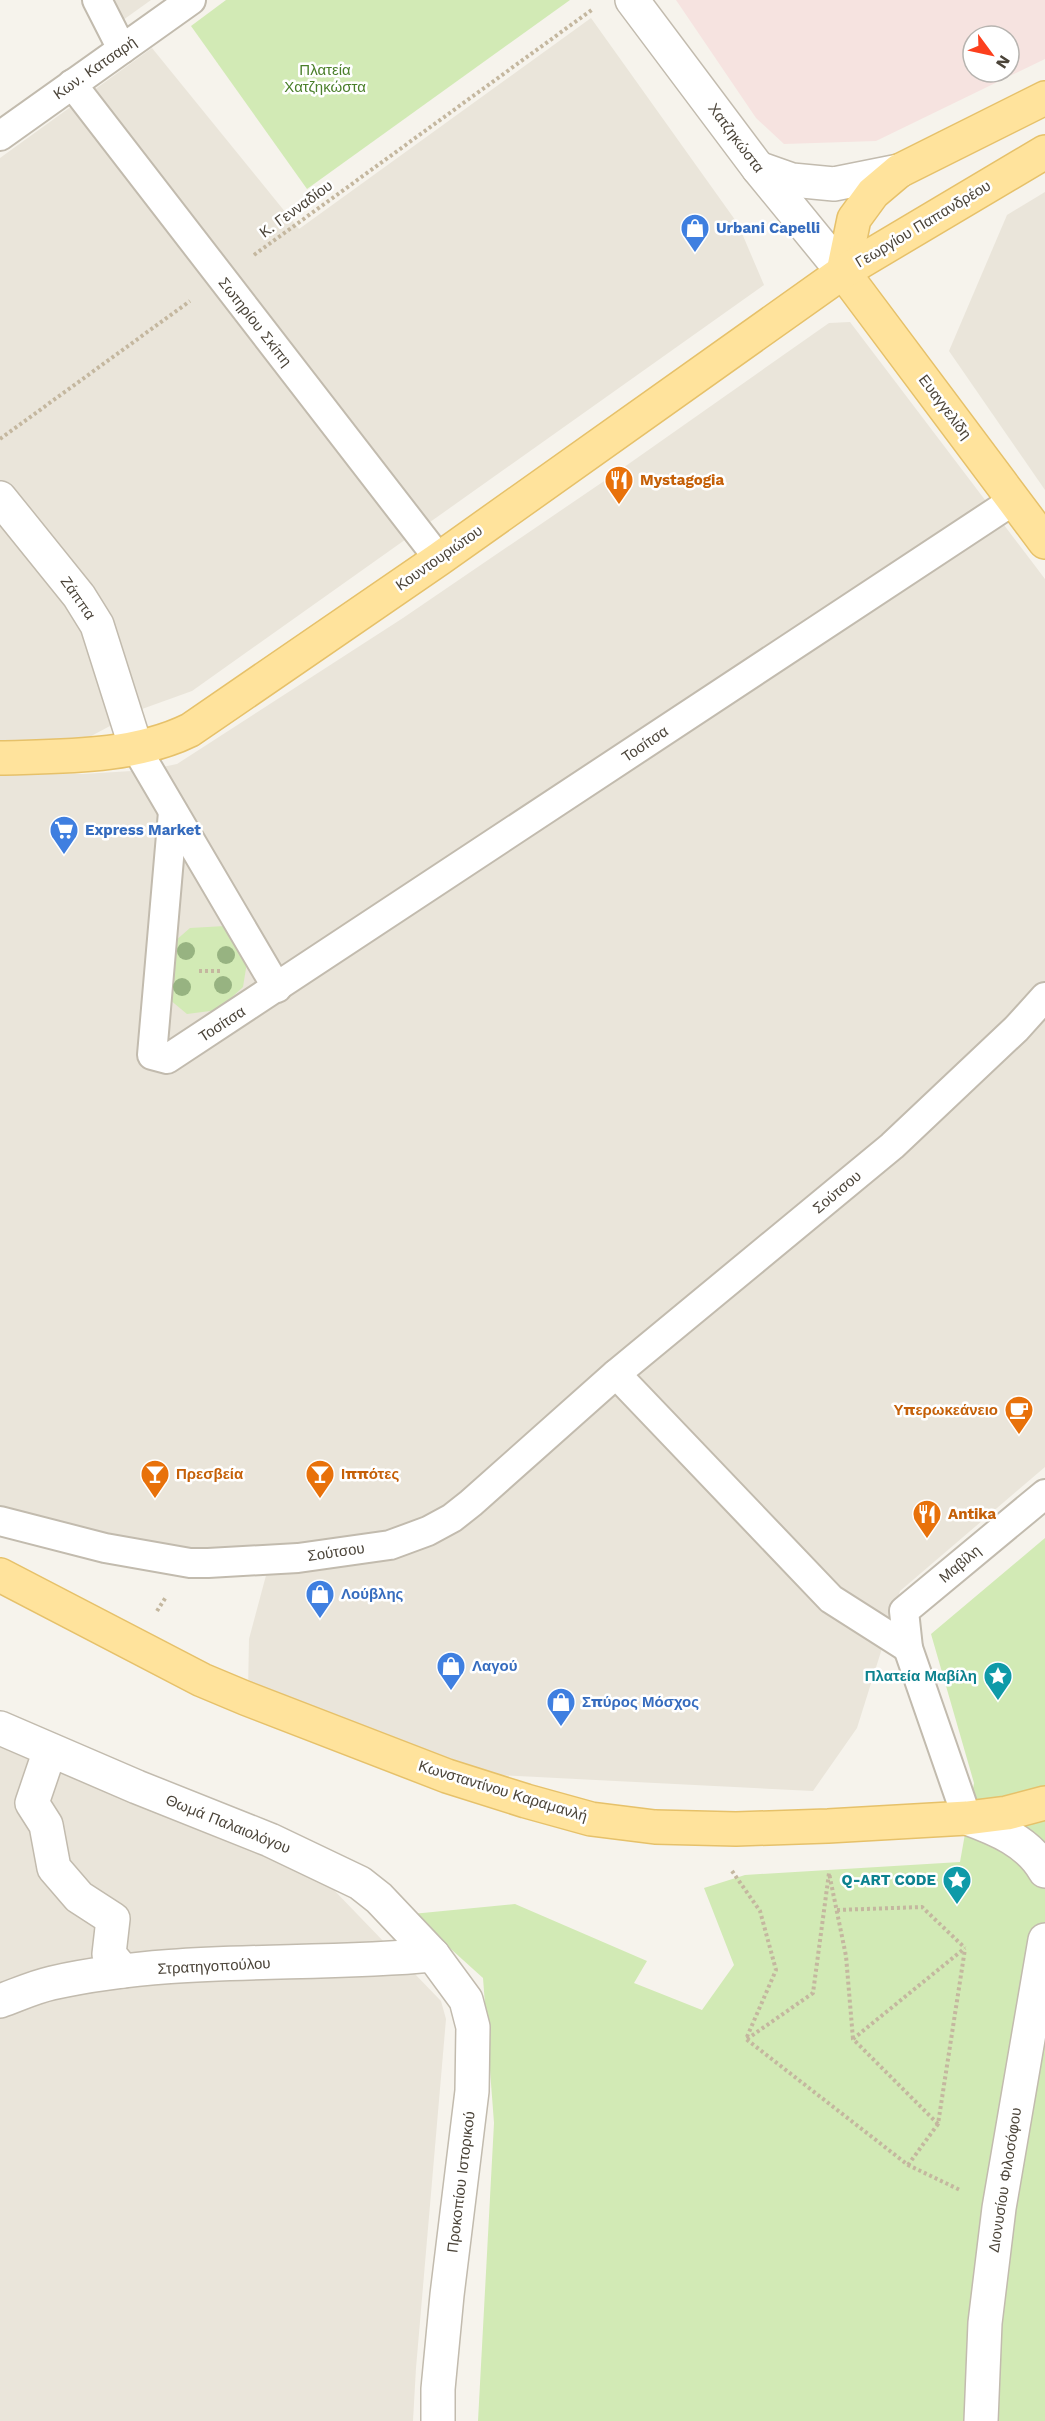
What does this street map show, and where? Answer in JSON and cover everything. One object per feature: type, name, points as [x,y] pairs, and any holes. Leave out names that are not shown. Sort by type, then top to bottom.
[{"type":"main road","name":"Γεωργίου Παπανδρέου","points":[[843,272],[854,219],[873,193],[899,171],[1045,98]]},
{"type":"main road","name":"Γεωργίου Παπανδρέου","points":[[843,272],[1045,152]]},
{"type":"main road","name":"Ευαγγελίδη","points":[[843,272],[1045,542]]},
{"type":"main road","name":"Κουντουριώτου","points":[[0,759],[136,748],[174,738],[190,730],[439,559],[843,272]]},
{"type":"main road","name":"Κωνσταντίνου Καραμανλή","points":[[0,1575],[202,1680],[244,1698],[481,1787],[591,1819],[655,1827],[828,1826],[968,1818],[1007,1813],[1045,1803]]},
{"type":"street","points":[[97,0],[122,50]]},
{"type":"street","name":"Κων. Κατσαρή","points":[[0,136],[191,0]]},
{"type":"street","name":"Χατζηκώστα","points":[[632,0],[758,168],[843,272]]},
{"type":"street","name":"Σωτηρίου Σκίπη","points":[[72,84],[439,559]]},
{"type":"street","name":"Γεωργίου Παπανδρέου","points":[[758,168],[792,180],[834,184],[899,171]]},
{"type":"street","name":"Ζάππα","points":[[0,498],[79,596],[94,619],[136,748]]},
{"type":"street","name":"Τοσίτσα","points":[[173,812],[152,1054],[167,1059],[1014,500]]},
{"type":"street","points":[[136,748],[277,988]]},
{"type":"street","name":"Σούτσου","points":[[0,1521],[86,1544],[190,1563],[309,1556],[390,1545],[428,1531],[452,1518],[471,1503],[616,1374],[892,1146],[1016,1029],[1045,997]]},
{"type":"street","points":[[616,1374],[831,1599],[908,1648],[968,1818],[1009,1836],[1036,1859],[1045,1871]]},
{"type":"street","name":"Μαβίλη","points":[[908,1648],[904,1611],[1045,1494]]},
{"type":"street","name":"Θωμά Παλαιολόγου","points":[[0,1728],[270,1840],[352,1879],[379,1898],[433,1955]]},
{"type":"street","points":[[50,1750],[32,1803],[46,1825],[54,1868],[79,1897],[113,1919],[109,1954],[123,1971]]},
{"type":"street","name":"Διονυσίου Φιλοσόφου","points":[[981,2421],[985,2323],[999,2208],[1045,1940]]},
{"type":"street","name":"Στρατηγοπούλου","points":[[0,2001],[50,1983],[123,1971],[201,1964],[373,1961],[433,1955]]},
{"type":"street","name":"Προκοπίου Ιστορικού","points":[[433,1955],[466,2000],[473,2027],[474,2045],[472,2091],[447,2295],[438,2389],[438,2421]]},
{"type":"path","name":"Κ. Γενναδίου","points":[[0,439],[596,7]]},
{"type":"path","points":[[188,971],[224,971]]},
{"type":"path","points":[[134,1644],[190,1563]]},
{"type":"path","points":[[703,1828],[760,1911],[776,1970],[746,2039]]},
{"type":"path","points":[[746,2039],[813,1993],[829,1873],[846,1956],[853,2039],[938,2124]]},
{"type":"path","points":[[837,1910],[922,1907],[965,1948]]},
{"type":"path","points":[[908,2165],[938,2124],[965,1948]]},
{"type":"path","points":[[853,2039],[965,1948]]},
{"type":"path","points":[[746,2039],[908,2165],[999,2208]]},
{"type":"shaded area","points":[[114,0],[151,0],[123,20]]},
{"type":"shaded area","points":[[676,0],[1045,0],[1045,59],[1021,71],[1021,24],[961,24],[961,84],[993,84],[876,141],[784,144],[756,118]]},
{"type":"shaded area","points":[[591,18],[738,224],[764,285],[192,691],[142,709],[78,743],[0,746],[0,158],[152,48],[299,229]]},
{"type":"shaded area","points":[[1045,192],[1045,490],[949,351],[1007,215]]},
{"type":"shaded area","points":[[850,322],[1045,579],[1045,1467],[900,1591],[857,1728],[813,1791],[497,1775],[322,1714],[248,1692],[249,1639],[268,1568],[0,1518],[0,772],[83,774],[148,770],[177,764],[403,618],[610,477],[829,323]]},
{"type":"shaded area","points":[[0,1747],[259,1847],[331,1887],[441,2001],[446,2019],[413,2421],[0,2421]]},
{"type":"green space","name":"Πλατεία Χατζηκώστα","points":[[226,0],[570,0],[307,189],[191,26]]},
{"type":"green space","points":[[225,926],[248,956],[243,987],[218,1010],[187,1014],[163,994],[167,948],[190,928]]},
{"type":"green space","points":[[1045,1538],[1045,2421],[478,2421],[494,2123],[483,1978],[412,1914],[515,1904],[647,1961],[634,1983],[702,2010],[734,1965],[704,1888],[745,1875],[960,1862],[974,1783],[931,1634]]},
{"type":"place","name":"Urbani Capelli","points":[[695,254]]},
{"type":"place","name":"Mystagogia","points":[[619,506]]},
{"type":"place","name":"Express Market","points":[[64,856]]},
{"type":"place","name":"Υπερωκεάνειο","points":[[1019,1436]]},
{"type":"place","name":"Πρεσβεία","points":[[155,1500]]},
{"type":"place","name":"Ιππότες","points":[[320,1500]]},
{"type":"place","name":"Antika","points":[[927,1540]]},
{"type":"place","name":"Λούβλης","points":[[320,1620]]},
{"type":"place","name":"Λαγού","points":[[451,1692]]},
{"type":"place","name":"Πλατεία Μαβίλη","points":[[998,1702]]},
{"type":"place","name":"Σπύρος Μόσχος","points":[[561,1728]]},
{"type":"place","name":"Q-ART CODE","points":[[957,1906]]}]
